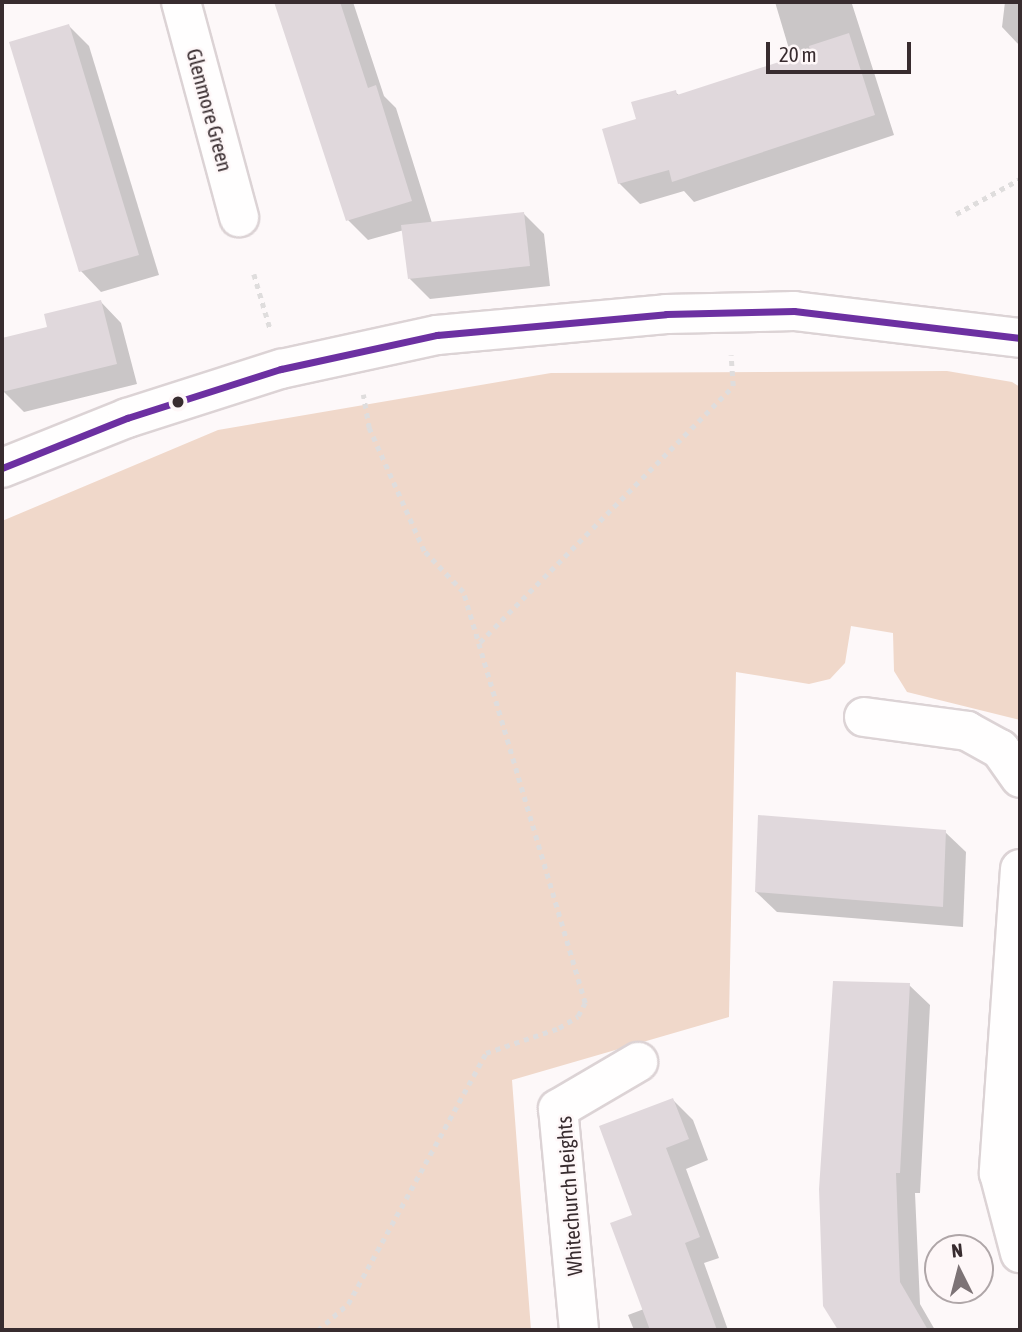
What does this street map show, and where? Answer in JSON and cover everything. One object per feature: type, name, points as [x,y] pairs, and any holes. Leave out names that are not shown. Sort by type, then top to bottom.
[{"type":"street","name":"Glenmore Green","points":[[181,2],[239,217]]},
{"type":"street","points":[[2,468],[127,418],[281,369],[437,335],[666,314],[794,311],[1020,338]]},
{"type":"street","points":[[864,717],[967,731],[1000,749],[1020,778]]},
{"type":"street","points":[[1020,869],[999,1173],[1020,1253]]},
{"type":"street","name":"Whitechurch Heights","points":[[579,1330],[558,1109],[638,1062]]},
{"type":"path","points":[[956,214],[1020,179]]},
{"type":"path","points":[[254,274],[281,369]]},
{"type":"path","points":[[480,642],[733,386],[730,346]]},
{"type":"path","points":[[318,1330],[348,1304],[486,1053],[559,1028],[578,1016],[585,1003],[463,592],[424,551],[393,487],[369,428],[361,386]]},
{"type":"shaded area","points":[[947,371],[1012,382],[1020,387],[1020,720],[907,692],[894,671],[893,633],[851,626],[845,663],[830,679],[809,684],[736,672],[729,1017],[512,1080],[531,1330],[2,1330],[2,521],[218,430],[551,373]]},
{"type":"building","points":[[274,2],[340,2],[368,88],[376,85],[412,201],[346,221]]},
{"type":"building","points":[[69,24],[139,255],[79,272],[9,42]]},
{"type":"building","points":[[849,33],[875,115],[672,182],[669,170],[618,184],[602,129],[636,119],[631,102],[676,90],[677,95],[810,52],[809,46]]},
{"type":"building","points":[[524,212],[530,266],[408,279],[401,225]]},
{"type":"building","points":[[101,300],[117,364],[2,392],[2,338],[47,327],[44,314]]},
{"type":"building","points":[[758,815],[946,830],[943,907],[755,892]]},
{"type":"building","points":[[833,981],[910,983],[900,1173],[896,1173],[900,1282],[928,1330],[838,1330],[823,1306],[819,1189]]},
{"type":"building","points":[[673,1098],[689,1139],[666,1148],[700,1237],[685,1243],[717,1330],[650,1330],[610,1223],[632,1215],[599,1126]]},
{"type":"transit line","points":[[2,468],[127,418],[281,369],[437,335],[666,314],[794,311],[1020,338]]}]
